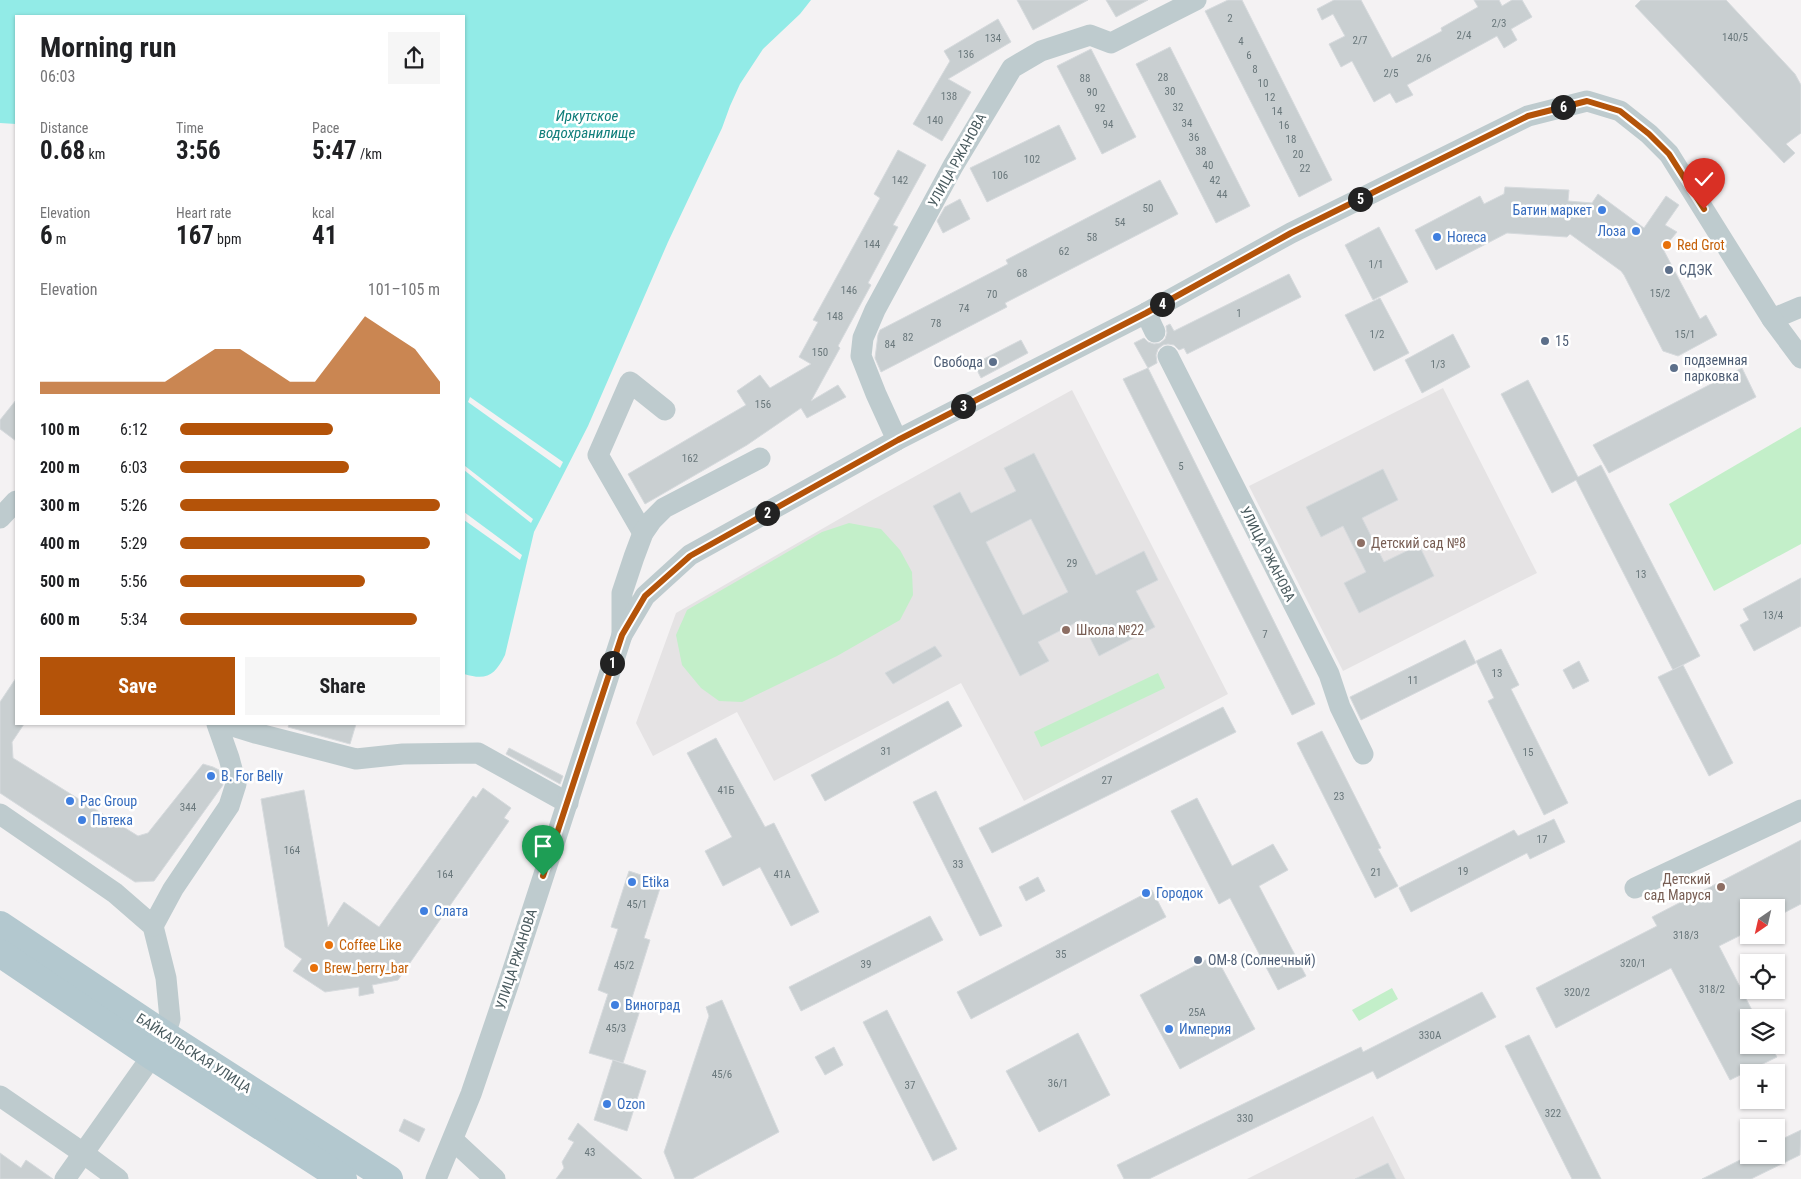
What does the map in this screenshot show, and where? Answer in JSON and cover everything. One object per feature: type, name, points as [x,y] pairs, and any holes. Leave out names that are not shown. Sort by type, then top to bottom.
[{"type":"main road","name":"БАЙКАЛЬСКАЯ УЛИЦА","points":[[0,925],[159,1045],[343,1179]]},
{"type":"main road","name":"БАЙКАЛЬСКАЯ УЛИЦА","points":[[0,953],[390,1179]]},
{"type":"street","name":"УЛИЦА РЖАНОВА","points":[[898,440],[876,394],[861,356],[863,338],[875,310],[952,166],[1012,68],[1041,52],[1090,35],[1111,43],[1196,0]]},
{"type":"street","name":"УЛИЦА РЖАНОВА","points":[[436,1179],[453,1140],[504,996],[622,635],[645,596],[690,556],[898,440],[1146,313],[1291,233],[1528,116],[1587,101],[1620,111],[1649,134],[1669,154],[1772,319],[1801,358]]},
{"type":"street","points":[[1772,319],[1801,307]]},
{"type":"street","points":[[1146,313],[1155,332]]},
{"type":"street","name":"УЛИЦА РЖАНОВА","points":[[1168,356],[1329,674],[1340,707],[1363,754]]},
{"type":"street","points":[[643,533],[598,455],[630,382],[665,410]]},
{"type":"street","points":[[622,635],[622,594],[643,533],[652,520],[664,508],[760,458]]},
{"type":"street","points":[[0,518],[15,502]]},
{"type":"street","points":[[153,926],[173,888],[229,806],[236,784],[217,725]]},
{"type":"street","points":[[229,725],[356,759],[403,754],[478,753],[568,803]]},
{"type":"street","points":[[1635,888],[1801,810]]},
{"type":"street","points":[[0,814],[115,893],[153,926],[166,978],[170,1019],[159,1045],[64,1179]]},
{"type":"street","points":[[0,1096],[118,1179]]},
{"type":"street","points":[[453,1140],[495,1179]]},
{"type":"shaded area","points":[[1443,388],[1537,573],[1343,671],[1249,486]]},
{"type":"shaded area","points":[[1072,390],[1228,694],[1024,801],[961,683],[774,781],[737,712],[653,756],[636,723],[676,613],[874,499]]},
{"type":"shaded area","points":[[1373,1116],[1405,1179],[1247,1179]]},
{"type":"green space","points":[[1801,427],[1801,544],[1714,591],[1669,504]]},
{"type":"green space","points":[[849,523],[881,529],[900,550],[912,572],[913,595],[900,620],[837,656],[742,702],[719,701],[701,688],[682,665],[676,635],[687,610],[822,532]]},
{"type":"green space","points":[[1158,673],[1165,688],[1041,747],[1034,732]]},
{"type":"green space","points":[[1392,988],[1398,999],[1359,1021],[1352,1010]]},
{"type":"water","name":"Иркутское водохранилище","points":[[0,0],[811,0],[800,14],[763,49],[740,84],[722,128],[668,242],[588,426],[534,532],[505,655],[494,672],[479,677],[465,674],[465,15],[15,15],[15,124],[0,123]]},
{"type":"pier","points":[[470,397],[563,462],[560,468],[468,402]]},
{"type":"pier","points":[[465,466],[533,519],[531,523],[465,471]]},
{"type":"pier","points":[[465,513],[522,555],[520,560],[465,521]]},
{"type":"building","points":[[1017,0],[1088,0],[1033,30]]},
{"type":"building","points":[[1106,0],[1148,0],[1116,17]]},
{"type":"building","points":[[1228,0],[1242,0],[1332,180],[1299,197],[1205,11]]},
{"type":"building","points":[[1334,0],[1361,0],[1392,58],[1442,31],[1441,28],[1478,7],[1474,0],[1499,0],[1502,6],[1512,0],[1522,0],[1532,17],[1511,29],[1517,40],[1504,48],[1497,36],[1407,85],[1413,95],[1396,103],[1390,93],[1374,102],[1352,61],[1341,67],[1329,44],[1345,36],[1333,14],[1322,20],[1317,9]]},
{"type":"building","points":[[1641,0],[1726,0],[1795,74],[1801,85],[1801,133],[1786,144],[1795,153],[1784,163],[1635,6]]},
{"type":"building","points":[[998,19],[1011,42],[948,79],[971,92],[942,141],[913,124],[950,61],[944,51]]},
{"type":"building","points":[[1170,47],[1250,206],[1216,223],[1136,64]]},
{"type":"building","points":[[1091,49],[1136,137],[1102,154],[1057,66]]},
{"type":"building","points":[[1059,125],[1076,159],[987,202],[970,168]]},
{"type":"building","points":[[898,150],[926,165],[893,225],[898,227],[868,283],[871,285],[811,401],[838,385],[846,397],[807,418],[801,408],[747,445],[645,504],[628,474],[746,405],[737,391],[760,375],[770,388],[811,364],[799,357],[818,322],[813,320],[880,198],[874,194]]},
{"type":"building","points":[[1160,180],[1178,214],[1005,303],[1007,307],[881,372],[875,358],[880,330],[1008,264],[1006,260]]},
{"type":"building","points":[[1505,187],[1569,190],[1568,201],[1592,203],[1598,194],[1644,228],[1666,196],[1679,205],[1665,225],[1677,232],[1663,249],[1700,319],[1706,315],[1717,335],[1678,356],[1663,351],[1621,271],[1570,234],[1567,237],[1507,233],[1436,270],[1415,230],[1480,196],[1484,204],[1504,194]]},
{"type":"building","points":[[960,199],[970,219],[943,233],[937,221],[945,207]]},
{"type":"building","points":[[1379,227],[1408,282],[1373,300],[1345,245]]},
{"type":"building","points":[[1289,274],[1301,297],[1187,354],[1184,348],[1179,350],[1174,345],[1163,345],[1158,349],[1156,355],[1157,363],[1148,368],[1134,343],[1144,338],[1154,344],[1160,343],[1165,339],[1167,333],[1166,326],[1170,324],[1174,331]]},
{"type":"building","points":[[1380,298],[1409,353],[1374,371],[1345,315]]},
{"type":"building","points":[[1453,334],[1470,367],[1422,393],[1405,360]]},
{"type":"building","points":[[1021,340],[1028,353],[981,378],[974,364]]},
{"type":"building","points":[[1148,368],[1315,704],[1292,715],[1123,379]]},
{"type":"building","points":[[1742,368],[1756,397],[1609,473],[1593,445]]},
{"type":"building","points":[[1528,380],[1578,477],[1601,465],[1700,656],[1673,670],[1576,480],[1552,493],[1501,394]]},
{"type":"building","points":[[15,401],[15,440],[0,429],[0,420]]},
{"type":"building","points":[[1034,453],[1096,575],[1144,551],[1158,580],[1136,591],[1155,627],[1099,656],[1081,620],[1038,642],[1049,661],[1020,676],[933,506],[960,492],[971,513],[1016,491],[1004,468]],"holes":[[[1031,519],[1068,592],[1023,615],[986,542]]]},
{"type":"building","points":[[1383,469],[1398,500],[1362,518],[1384,562],[1419,545],[1434,576],[1359,613],[1344,583],[1366,572],[1343,526],[1321,537],[1306,507]]},
{"type":"building","points":[[1801,578],[1801,626],[1754,651],[1740,625],[1749,620],[1743,609]]},
{"type":"building","points":[[1465,640],[1476,663],[1361,720],[1350,697]]},
{"type":"building","points":[[935,646],[942,656],[893,684],[885,673]]},
{"type":"building","points":[[1501,649],[1519,685],[1511,689],[1568,803],[1544,815],[1488,701],[1494,698],[1476,661]]},
{"type":"building","points":[[1579,661],[1589,681],[1573,689],[1563,670]]},
{"type":"building","points":[[1683,665],[1733,763],[1709,776],[1658,677]]},
{"type":"building","points":[[15,680],[15,725],[23,725],[12,742],[13,758],[138,836],[148,833],[203,764],[219,770],[223,785],[154,881],[135,882],[0,793],[0,702]]},
{"type":"building","points":[[948,701],[962,726],[825,801],[811,775]]},
{"type":"building","points":[[1223,707],[1236,732],[992,853],[979,828]]},
{"type":"building","points":[[289,725],[356,725],[350,744],[288,727]]},
{"type":"building","points":[[1322,731],[1381,848],[1378,849],[1398,886],[1375,898],[1297,743]]},
{"type":"building","points":[[716,738],[765,827],[774,823],[819,912],[791,926],[760,867],[723,886],[705,851],[732,837],[687,753]]},
{"type":"building","points":[[509,748],[563,776],[560,784],[506,754]]},
{"type":"building","points":[[483,788],[511,808],[504,818],[509,821],[398,980],[372,985],[374,993],[359,996],[359,987],[325,992],[293,971],[302,959],[285,947],[261,799],[304,790],[328,927],[344,902],[379,927],[473,796],[476,798]]},
{"type":"building","points":[[936,791],[1002,926],[980,936],[913,802]]},
{"type":"building","points":[[1197,798],[1232,866],[1273,844],[1288,870],[1259,886],[1306,976],[1278,990],[1230,898],[1219,904],[1171,811]]},
{"type":"building","points":[[1554,819],[1565,842],[1530,859],[1527,853],[1411,912],[1399,888],[1514,830],[1518,836]]},
{"type":"building","points":[[1801,840],[1801,904],[1785,912],[1785,899],[1740,899],[1740,936],[1719,946],[1740,987],[1740,999],[1746,999],[1751,1009],[1740,1009],[1740,1054],[1775,1054],[1777,1057],[1763,1064],[1740,1064],[1740,1075],[1730,1080],[1671,968],[1556,1028],[1536,988],[1657,926],[1652,917]]},
{"type":"building","points":[[629,871],[662,882],[644,938],[650,940],[631,1001],[642,1004],[623,1063],[589,1053],[608,994],[598,990],[618,929],[611,927]]},
{"type":"building","points":[[1038,877],[1045,891],[1026,901],[1019,887]]},
{"type":"building","points":[[1152,890],[1166,917],[971,1019],[957,992]]},
{"type":"building","points":[[930,916],[943,940],[801,1011],[789,987]]},
{"type":"building","points":[[1215,955],[1255,1029],[1180,1069],[1140,995]]},
{"type":"building","points":[[1482,992],[1496,1017],[1377,1079],[1373,1071],[1149,1179],[1124,1179],[1117,1165],[1361,1047],[1363,1052]]},
{"type":"building","points":[[722,1000],[779,1132],[692,1179],[675,1179],[664,1152],[709,1016],[706,1007]]},
{"type":"building","points":[[887,1010],[957,1149],[933,1161],[863,1022]]},
{"type":"building","points":[[1078,1033],[1110,1095],[1039,1132],[1006,1071]]},
{"type":"building","points":[[1529,1035],[1601,1179],[1572,1179],[1505,1046]]},
{"type":"building","points":[[834,1047],[843,1065],[825,1075],[815,1057]]},
{"type":"building","points":[[613,1060],[646,1071],[627,1131],[594,1120]]},
{"type":"building","points":[[404,1119],[425,1129],[419,1142],[399,1131]]},
{"type":"building","points":[[578,1123],[642,1179],[556,1179],[564,1168],[562,1162],[574,1142],[568,1139]]},
{"type":"building","points":[[1801,1130],[1800,1155],[1785,1162],[1785,1138]]},
{"type":"building","points":[[0,1153],[21,1168],[26,1160],[53,1179],[0,1179]]},
{"type":"building","points":[[1740,1160],[1740,1164],[1782,1164],[1751,1179],[1702,1179]]},
{"type":"building","points":[[1388,1163],[1396,1179],[1355,1179]]},
{"type":"place","name":"Батин маркет","points":[[1602,210]]},
{"type":"place","name":"Лоза","points":[[1636,231]]},
{"type":"place","name":"Horeca","points":[[1437,237]]},
{"type":"place","name":"Red Grot","points":[[1667,245]]},
{"type":"place","name":"СДЭК","points":[[1669,270]]},
{"type":"place","name":"15","points":[[1545,341]]},
{"type":"place","name":"Свобода","points":[[993,362]]},
{"type":"place","name":"подземная парковка","points":[[1674,368]]},
{"type":"place","name":"Детский сад №8","points":[[1361,543]]},
{"type":"place","name":"Школа №22","points":[[1066,630]]},
{"type":"place","name":"B. For Belly","points":[[211,776]]},
{"type":"place","name":"Pac Group","points":[[70,801]]},
{"type":"place","name":"Пвтека","points":[[82,820]]},
{"type":"place","name":"Etika","points":[[632,882]]},
{"type":"place","name":"Детский сад Маруся","points":[[1721,887]]},
{"type":"place","name":"Городок","points":[[1146,893]]},
{"type":"place","name":"Слата","points":[[424,911]]},
{"type":"place","name":"Coffee Like","points":[[329,945]]},
{"type":"place","name":"ОМ-8 (Солнечный)","points":[[1198,960]]},
{"type":"place","name":"Brew_berry_bar","points":[[314,968]]},
{"type":"place","name":"Виноград","points":[[615,1005]]},
{"type":"place","name":"Империя","points":[[1169,1029]]},
{"type":"place","name":"Ozon","points":[[607,1104]]},
{"type":"route","points":[[543,876],[622,635],[645,596],[690,556],[898,440],[1146,313],[1291,233],[1528,116],[1587,101],[1620,111],[1649,134],[1669,154],[1704,209]]}]
